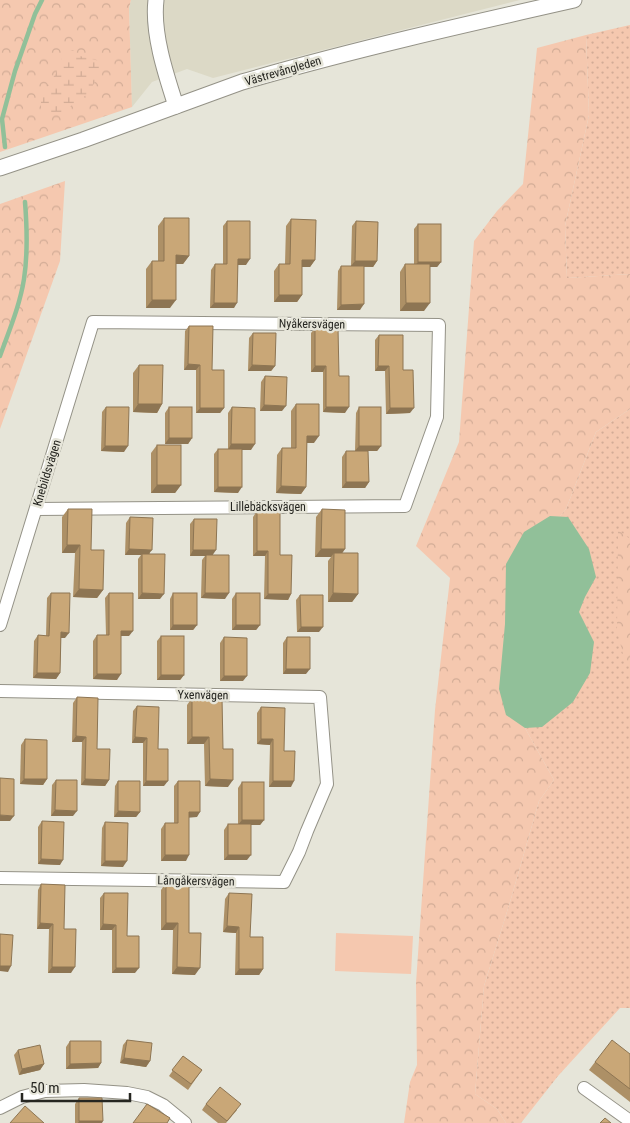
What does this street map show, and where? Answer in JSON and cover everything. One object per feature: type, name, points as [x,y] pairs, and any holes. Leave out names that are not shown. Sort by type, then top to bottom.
[{"type":"street","points":[[156,0],[157,34],[176,106]]},
{"type":"street","name":"Västrevångleden","points":[[0,168],[242,82],[372,46],[574,0]]},
{"type":"street","name":"Nyåkersvägen","points":[[93,322],[439,325],[437,417]]},
{"type":"street","name":"Knebildsvägen","points":[[0,625],[93,322]]},
{"type":"street","name":"Lillebäcksvägen","points":[[36,509],[405,506],[437,417]]},
{"type":"street","name":"Yxenvägen","points":[[0,691],[320,697],[327,784]]},
{"type":"street","name":"Långåkersvägen","points":[[0,878],[284,882],[300,852],[307,830],[327,784]]},
{"type":"street","points":[[584,1088],[630,1121]]},
{"type":"street","points":[[0,1108],[22,1097],[45,1091],[84,1090],[127,1093],[147,1097],[162,1105],[185,1123]]},
{"type":"shaded area","points":[[131,0],[520,0],[213,78],[187,69],[152,82],[132,107],[129,8]]},
{"type":"shaded area","points":[[550,516],[568,517],[589,549],[596,577],[579,612],[594,642],[590,673],[573,702],[542,727],[525,728],[506,715],[499,689],[505,624],[506,564],[524,532]]},
{"type":"green space","points":[[0,0],[131,0],[129,8],[132,107],[0,152]]},
{"type":"green space","points":[[630,25],[630,274],[567,278],[565,226],[589,115],[586,35]]},
{"type":"green space","points":[[586,35],[589,115],[565,226],[567,278],[630,274],[630,409],[596,432],[566,509],[522,564],[515,710],[554,780],[539,801],[484,986],[475,1094],[497,1109],[506,1123],[404,1123],[410,1082],[417,1065],[416,983],[435,710],[450,578],[416,546],[459,442],[474,241],[497,211],[523,184],[537,48]]},
{"type":"green space","points":[[73,50],[80,56],[103,62],[104,64],[89,93],[63,112],[49,112],[41,108],[41,97],[56,73],[65,53]]},
{"type":"green space","points":[[65,181],[60,261],[0,429],[0,204]]},
{"type":"green space","points":[[630,409],[630,1008],[620,1008],[558,1076],[521,1123],[506,1123],[497,1109],[475,1094],[484,986],[539,801],[554,780],[515,710],[522,563],[566,509],[596,432]]},
{"type":"green space","points":[[618,530],[630,539],[630,665],[626,666],[617,631]]},
{"type":"green space","points":[[336,933],[413,936],[411,974],[335,971]]},
{"type":"building","points":[[164,218],[189,218],[189,256],[176,255],[176,300],[152,300],[152,261],[164,261]]},
{"type":"building","points":[[291,219],[316,220],[315,260],[302,260],[302,295],[279,295],[279,264],[290,264]]},
{"type":"building","points":[[227,221],[250,221],[250,259],[238,259],[237,303],[214,303],[215,264],[227,264]]},
{"type":"building","points":[[356,221],[378,222],[377,261],[355,261]]},
{"type":"building","points":[[418,224],[441,224],[441,262],[418,262]]},
{"type":"building","points":[[405,264],[430,264],[430,303],[406,303]]},
{"type":"building","points":[[341,266],[364,266],[364,304],[341,305]]},
{"type":"building","points":[[189,326],[213,326],[212,370],[224,370],[224,408],[200,408],[200,365],[188,364]]},
{"type":"building","points":[[315,328],[338,328],[339,376],[349,376],[349,407],[326,407],[326,366],[315,366]]},
{"type":"building","points":[[253,333],[276,333],[275,366],[252,365]]},
{"type":"building","points":[[379,335],[403,335],[403,370],[413,370],[414,408],[390,408],[389,366],[378,366]]},
{"type":"building","points":[[139,365],[163,365],[162,404],[138,404]]},
{"type":"building","points":[[265,376],[287,377],[286,406],[264,405]]},
{"type":"building","points":[[296,404],[319,404],[319,436],[307,436],[306,487],[281,486],[282,448],[296,448]]},
{"type":"building","points":[[106,407],[129,407],[128,446],[105,446]]},
{"type":"building","points":[[169,407],[192,407],[192,438],[169,438]]},
{"type":"building","points":[[232,407],[255,408],[255,444],[231,444]]},
{"type":"building","points":[[359,407],[381,407],[381,446],[359,446]]},
{"type":"building","points":[[157,445],[181,445],[181,485],[157,485]]},
{"type":"building","points":[[218,449],[242,449],[242,487],[218,487]]},
{"type":"building","points":[[346,451],[368,451],[369,482],[346,482]]},
{"type":"building","points":[[68,509],[92,509],[91,550],[104,550],[103,590],[79,589],[80,545],[67,545]]},
{"type":"building","points":[[322,509],[345,510],[345,549],[321,549]]},
{"type":"building","points":[[257,511],[280,512],[280,555],[292,555],[291,594],[268,594],[268,551],[257,551]]},
{"type":"building","points":[[130,517],[153,518],[152,550],[129,549]]},
{"type":"building","points":[[194,519],[217,519],[216,550],[193,550]]},
{"type":"building","points":[[334,553],[358,553],[358,594],[333,593]]},
{"type":"building","points":[[142,554],[165,554],[164,594],[142,593]]},
{"type":"building","points":[[206,555],[229,555],[229,593],[205,593]]},
{"type":"building","points":[[51,593],[70,593],[69,633],[61,632],[60,673],[37,673],[38,635],[49,636]]},
{"type":"building","points":[[109,593],[133,593],[133,631],[121,631],[121,674],[97,674],[97,635],[109,635]]},
{"type":"building","points":[[173,593],[197,593],[197,625],[173,625]]},
{"type":"building","points":[[236,593],[260,593],[260,625],[236,625]]},
{"type":"building","points":[[300,595],[323,595],[323,627],[301,627]]},
{"type":"building","points":[[161,636],[184,636],[184,675],[161,675]]},
{"type":"building","points":[[224,637],[247,638],[247,676],[224,676]]},
{"type":"building","points":[[287,637],[310,637],[310,669],[286,669]]},
{"type":"building","points":[[77,697],[98,698],[97,749],[110,749],[109,780],[85,779],[86,737],[76,736]]},
{"type":"building","points":[[192,698],[222,698],[223,749],[233,749],[233,780],[210,779],[209,737],[192,737]]},
{"type":"building","points":[[137,706],[159,707],[158,749],[168,749],[168,781],[146,781],[147,738],[135,737]]},
{"type":"building","points":[[261,707],[285,708],[284,751],[295,751],[294,781],[273,781],[273,739],[261,739]]},
{"type":"building","points":[[25,739],[47,740],[47,779],[24,779]]},
{"type":"building","points":[[0,778],[14,779],[14,816],[0,815]]},
{"type":"building","points":[[56,780],[77,780],[77,811],[55,810]]},
{"type":"building","points":[[118,781],[140,781],[140,812],[118,811]]},
{"type":"building","points":[[178,781],[200,781],[200,812],[189,812],[189,855],[165,855],[165,823],[178,823]]},
{"type":"building","points":[[242,782],[264,782],[264,820],[242,820]]},
{"type":"building","points":[[42,821],[64,822],[63,860],[41,859]]},
{"type":"building","points":[[105,822],[128,823],[127,861],[105,861]]},
{"type":"building","points":[[228,824],[251,824],[251,855],[228,855]]},
{"type":"building","points":[[166,883],[189,883],[189,933],[201,933],[200,968],[177,967],[178,923],[166,923]]},
{"type":"building","points":[[41,884],[65,885],[64,929],[76,929],[75,967],[52,967],[53,924],[40,923]]},
{"type":"building","points":[[104,893],[128,893],[127,936],[139,936],[139,968],[116,968],[116,925],[103,924]]},
{"type":"building","points":[[229,893],[252,894],[250,937],[263,937],[263,969],[239,969],[239,927],[227,926]]},
{"type":"building","points":[[0,934],[13,935],[11,966],[0,966]]},
{"type":"building","points":[[127,1040],[152,1043],[150,1061],[124,1058]]},
{"type":"building","points":[[612,1040],[630,1054],[630,1089],[595,1062]]},
{"type":"building","points":[[70,1041],[101,1041],[101,1063],[70,1064]]},
{"type":"building","points":[[40,1045],[44,1064],[22,1069],[18,1050]]},
{"type":"building","points":[[183,1056],[202,1070],[191,1084],[172,1070]]},
{"type":"building","points":[[220,1087],[241,1104],[227,1121],[206,1104]]},
{"type":"building","points":[[79,1098],[102,1098],[103,1121],[79,1121]]},
{"type":"building","points":[[147,1104],[170,1118],[167,1123],[133,1123]]},
{"type":"building","points":[[25,1106],[44,1123],[10,1123]]},
{"type":"building","points":[[605,1118],[611,1123],[600,1123]]},
{"type":"waterway","points":[[5,147],[2,119],[15,71],[35,14],[42,0]]},
{"type":"waterway","points":[[0,356],[17,308],[24,279],[27,240],[25,202]]}]
